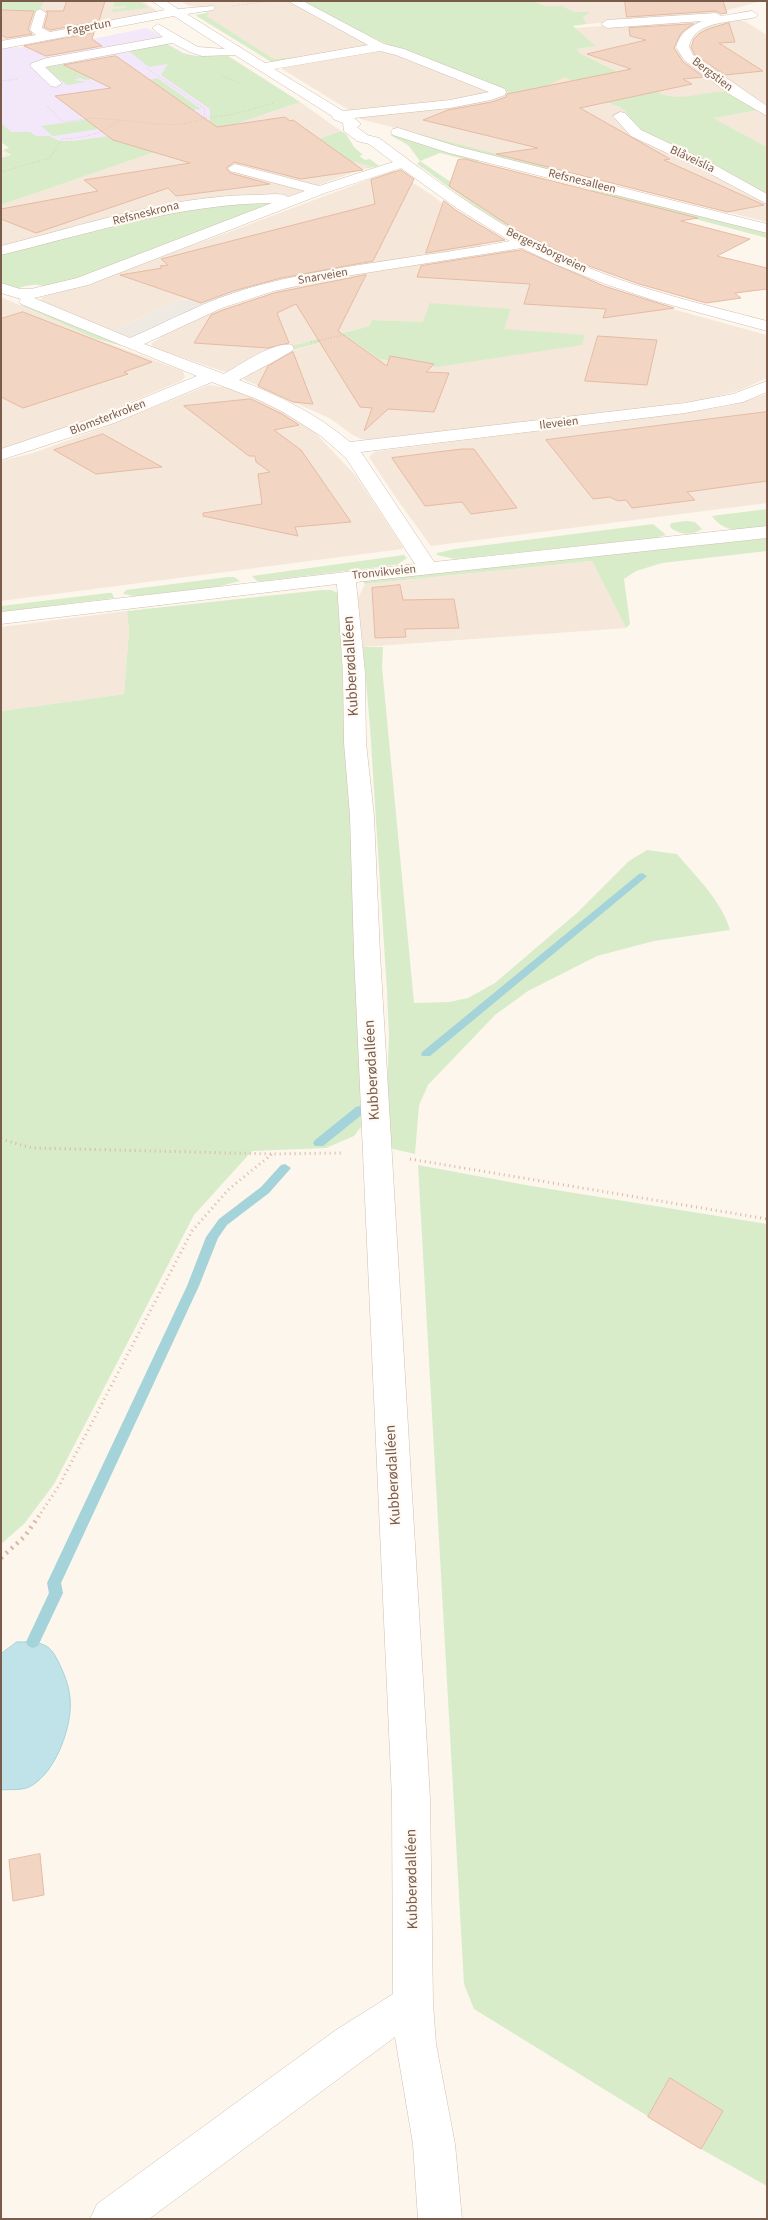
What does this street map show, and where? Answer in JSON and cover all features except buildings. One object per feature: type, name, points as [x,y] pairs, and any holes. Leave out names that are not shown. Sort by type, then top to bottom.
[{"type":"street","points":[[158,1],[344,120],[455,104],[489,98],[500,94],[498,91],[400,52],[380,47],[294,1]]},
{"type":"street","name":"Fagertun","points":[[1,45],[140,18],[209,8]]},
{"type":"street","name":"Bergstien","points":[[767,9],[752,15],[725,17],[692,31],[683,40],[682,51],[734,91],[767,112]]},
{"type":"street","points":[[108,12],[127,21]]},
{"type":"street","points":[[40,13],[36,30],[49,36]]},
{"type":"street","points":[[752,15],[751,19],[760,27]]},
{"type":"street","points":[[608,24],[659,19],[725,17]]},
{"type":"street","points":[[140,18],[198,52],[211,53],[236,50]]},
{"type":"street","points":[[56,83],[36,66],[47,62],[173,38]]},
{"type":"street","points":[[262,67],[380,47]]},
{"type":"street","name":"Blåveislia","points":[[620,116],[636,133],[708,167],[767,200]]},
{"type":"street","name":"Bergersborgveien","points":[[344,120],[349,128],[362,138],[374,141],[499,228],[559,261],[632,288],[767,326]]},
{"type":"street","name":"Refsnesalleen","points":[[398,132],[454,150],[767,229]]},
{"type":"street","name":"Refsneskrona","points":[[10,307],[29,298],[82,282],[320,190],[403,163]]},
{"type":"street","points":[[235,168],[320,190]]},
{"type":"street","name":"Refsneskrona","points":[[1,251],[184,205],[233,199],[294,200]]},
{"type":"street","name":"Snarveien","points":[[130,344],[193,314],[270,287],[316,277],[525,243]]},
{"type":"street","name":"Refsneskrona","points":[[1,288],[29,298]]},
{"type":"street","points":[[29,298],[130,344],[273,400],[311,420],[348,448],[428,568]]},
{"type":"street","name":"Blomsterkroken","points":[[1,455],[100,422],[220,378],[286,350]]},
{"type":"street","name":"Ileveien","points":[[348,448],[685,408],[737,398],[767,386]]},
{"type":"street","name":"Tronvikveien","points":[[1,618],[346,577],[767,532]]},
{"type":"street","name":"Kubberødalléen","points":[[346,577],[354,673],[355,743],[362,816],[366,954],[411,1798],[413,2004],[416,2044],[434,2144],[440,2219]]},
{"type":"street","points":[[112,2219],[206,2153],[352,2044],[413,2004]]},
{"type":"path","points":[[228,7],[271,1]]},
{"type":"path","points":[[155,66],[147,68],[205,108],[204,118]]},
{"type":"path","points":[[221,76],[247,86]]},
{"type":"path","points":[[1,81],[20,79]]},
{"type":"path","points":[[1,172],[50,158],[62,139],[88,136],[107,130],[120,120],[168,126],[204,118],[238,114],[280,100]]},
{"type":"path","points":[[1,150],[8,155],[1,156]]},
{"type":"path","points":[[286,350],[343,335]]},
{"type":"path","points":[[1,1139],[32,1148],[273,1154],[377,1153],[767,1219]]},
{"type":"path","points":[[1,1558],[25,1536],[59,1486],[192,1231],[210,1207],[245,1172],[273,1154]]},
{"type":"shaded area","points":[[1,1],[143,1],[158,12],[1,42]]},
{"type":"shaded area","points":[[181,1],[307,1],[301,2],[383,43],[305,59],[292,57],[274,59],[205,16],[210,15],[197,7],[187,5]]},
{"type":"shaded area","points":[[533,1],[761,1],[714,14],[587,24],[583,17],[589,12],[575,12],[562,6],[545,6]]},
{"type":"shaded area","points":[[709,18],[681,36],[675,43],[675,48],[682,56],[731,92],[675,98],[660,95],[653,89],[581,54],[577,49],[596,46],[575,28]]},
{"type":"shaded area","points":[[735,19],[746,22],[767,35],[767,105],[716,71],[698,53],[691,38],[711,24]]},
{"type":"shaded area","points":[[147,28],[165,38],[164,42],[186,54],[207,57],[228,56],[300,102],[70,181],[1,142],[1,48],[25,47],[33,51]]},
{"type":"shaded area","points":[[393,48],[503,89],[512,96],[529,95],[565,76],[613,105],[620,107],[628,114],[615,116],[767,203],[767,222],[360,119],[360,117],[282,69],[283,66]]},
{"type":"shaded area","points":[[300,102],[341,131],[296,146],[371,166],[316,186],[242,165],[231,169],[306,190],[290,196],[202,198],[1,247],[1,205]]},
{"type":"shaded area","points":[[759,110],[767,115],[767,147],[712,118]]},
{"type":"shaded area","points":[[394,170],[433,196],[471,225],[464,227],[485,248],[364,265],[349,261],[176,301],[111,332],[41,301],[42,297],[83,285]]},
{"type":"shaded area","points":[[513,249],[546,265],[643,301],[767,335],[767,378],[738,391],[703,400],[618,412],[364,440],[354,436],[331,419],[243,379],[254,367],[274,356],[346,336],[379,359],[436,367],[503,329],[511,309],[423,322],[372,320],[369,326],[283,348],[228,373],[154,348],[151,344],[170,331],[204,315],[287,288],[318,280]]},
{"type":"shaded area","points":[[339,262],[350,269],[292,280],[137,339],[111,332],[176,301],[189,299],[237,281]]},
{"type":"shaded area","points":[[1,297],[94,338],[183,371],[185,377],[181,381],[64,429],[1,449]]},
{"type":"shaded area","points":[[209,385],[230,388],[262,401],[307,424],[356,476],[403,547],[402,549],[1,601],[1,461],[33,453],[102,428]]},
{"type":"shaded area","points":[[767,394],[767,503],[431,546],[369,457],[374,452],[379,451],[706,410],[732,405]]},
{"type":"shaded area","points":[[592,561],[626,628],[363,647],[358,598],[365,584]]},
{"type":"shaded area","points":[[127,611],[129,631],[124,694],[1,711],[1,627]]},
{"type":"green space","points":[[1,1],[44,1],[38,13],[1,10]]},
{"type":"green space","points":[[115,1],[139,1],[149,8],[113,12],[112,9],[126,8],[124,6],[113,7]]},
{"type":"green space","points":[[533,1],[545,6],[562,6],[575,12],[590,12],[583,17],[587,24],[573,26],[596,46],[577,49],[581,54],[662,94],[680,97],[729,92],[759,110],[713,118],[767,147],[767,197],[701,161],[697,156],[639,131],[623,114],[627,113],[620,107],[613,105],[565,77],[529,95],[512,96],[503,89],[390,46],[300,2]]},
{"type":"green space","points":[[207,13],[210,15],[206,16],[274,59],[292,57],[305,59],[273,63],[195,15]]},
{"type":"green space","points":[[164,42],[182,53],[195,56],[228,56],[300,102],[1,205],[1,158],[11,155],[3,150],[9,148],[1,142],[1,123],[11,132],[30,132],[36,136],[49,136],[60,141],[73,141],[210,120],[210,109],[161,75],[168,64],[149,67],[130,52],[131,48]]},
{"type":"green space","points":[[82,62],[72,65],[92,79],[85,80],[80,78],[74,80],[86,82],[67,85],[46,69],[46,67]]},
{"type":"green space","points":[[157,78],[201,109],[193,110],[149,80]]},
{"type":"green space","points":[[92,119],[105,128],[53,136],[41,126]]},
{"type":"green space","points":[[341,131],[346,134],[354,147],[363,155],[359,156],[365,160],[370,159],[379,166],[363,169],[370,166],[295,147]]},
{"type":"green space","points":[[408,131],[561,170],[555,172],[443,144]]},
{"type":"green space","points":[[393,134],[481,161],[476,162],[440,153],[420,161],[408,145],[390,135]]},
{"type":"green space","points":[[420,161],[524,232],[514,229],[486,213],[417,164]]},
{"type":"green space","points":[[597,189],[767,232],[767,238],[590,191]]},
{"type":"green space","points":[[269,203],[270,205],[133,260],[48,288],[40,285],[31,285],[14,290],[1,285],[1,254],[183,207]]},
{"type":"green space","points":[[430,303],[511,309],[504,329],[585,335],[582,345],[436,367],[379,359],[346,336],[289,351],[283,348],[369,326],[372,320],[423,322]]},
{"type":"green space","points":[[25,304],[122,346],[94,338],[20,305]]},
{"type":"green space","points":[[767,509],[767,527],[744,530],[730,529],[712,516]]},
{"type":"green space","points":[[695,522],[702,529],[686,534],[677,532],[670,527],[671,523]]},
{"type":"green space","points":[[653,524],[666,535],[655,538],[455,559],[437,555],[437,553],[455,549]]},
{"type":"green space","points":[[767,538],[767,551],[662,563],[636,571],[624,579],[630,624],[626,628],[592,561],[365,584],[363,581]]},
{"type":"green space","points":[[404,555],[407,558],[398,564],[387,566],[263,581],[257,581],[252,576]]},
{"type":"green space","points":[[234,577],[240,581],[216,587],[135,596],[123,594],[126,590]]},
{"type":"green space","points":[[331,590],[338,593],[355,901],[363,1124],[354,1136],[326,1148],[252,1151],[194,1215],[54,1484],[24,1524],[1,1544],[1,711],[124,694],[129,631],[127,611]]},
{"type":"green space","points":[[112,593],[114,598],[1,612],[1,606]]},
{"type":"green space","points":[[363,647],[383,647],[382,667],[414,1003],[449,1002],[468,998],[495,983],[578,912],[629,861],[647,850],[677,854],[715,899],[730,930],[654,941],[597,956],[528,991],[495,1015],[428,1085],[419,1105],[415,1154],[389,1148],[386,1120],[389,1036],[387,991]]},
{"type":"green space","points":[[418,1165],[531,1186],[767,1224],[767,2186],[701,2149],[474,2009],[464,1984]]},
{"type":"water","points":[[17,1642],[38,1643],[47,1646],[52,1651],[66,1681],[69,1694],[69,1721],[66,1734],[55,1759],[40,1779],[28,1788],[1,1790],[1,1654]]},
{"type":"waterway","points":[[426,1054],[642,876]]},
{"type":"waterway","points":[[319,1143],[360,1110]]},
{"type":"waterway","points":[[33,1642],[56,1593],[54,1583],[193,1286],[212,1237],[223,1222],[265,1190],[285,1168]]}]
